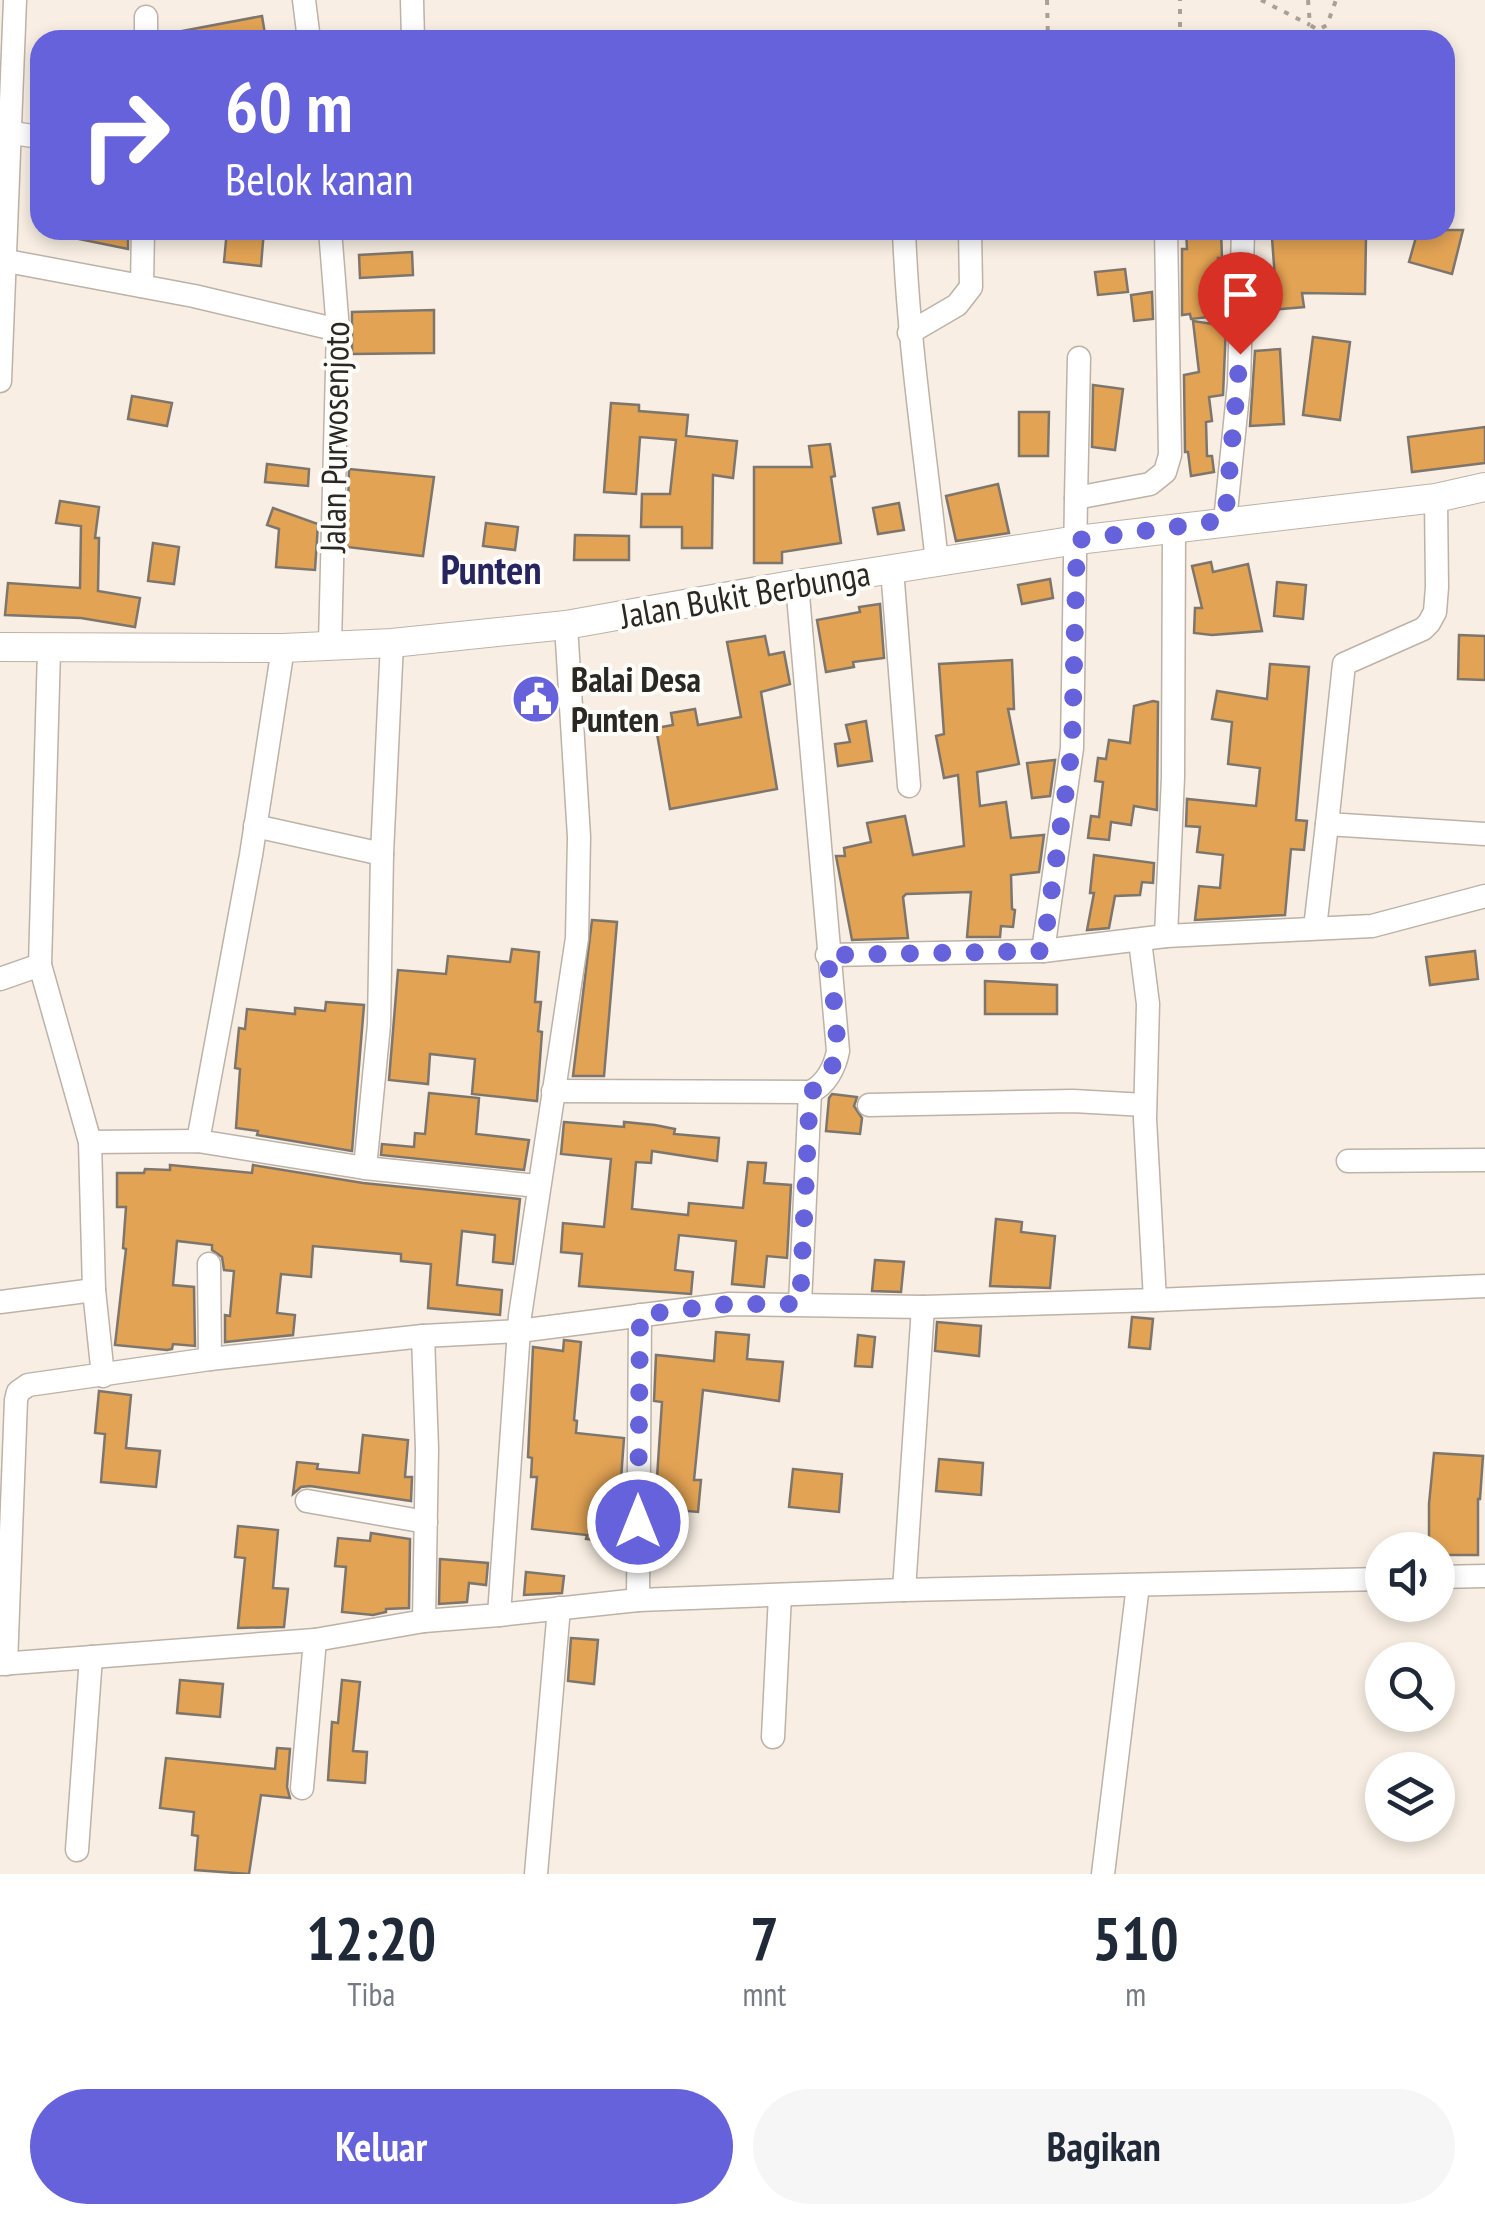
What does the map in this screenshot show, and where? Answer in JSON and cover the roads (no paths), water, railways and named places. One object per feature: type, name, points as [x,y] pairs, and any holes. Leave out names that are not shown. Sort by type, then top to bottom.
[{"type":"main road","name":"Jalan Bukit Berbunga","points":[[0,647],[284,648],[566,625],[1077,540],[1436,498],[1485,487]]},
{"type":"street","points":[[0,381],[15,0]]},
{"type":"street","points":[[304,0],[308,30]]},
{"type":"street","points":[[412,0],[413,30]]},
{"type":"street","points":[[12,134],[30,136]]},
{"type":"street","points":[[142,286],[143,240]]},
{"type":"street","name":"Jalan Purwosenjoto","points":[[330,644],[338,330],[331,240]]},
{"type":"street","points":[[904,240],[909,333],[922,409],[937,562]]},
{"type":"street","points":[[909,333],[957,305],[971,287],[970,240]]},
{"type":"street","points":[[1076,498],[1150,484],[1165,472],[1170,454],[1166,240]]},
{"type":"street","points":[[1225,520],[1239,384],[1243,240]]},
{"type":"street","points":[[7,261],[142,286],[338,330]]},
{"type":"street","points":[[1043,951],[1072,748],[1079,358]]},
{"type":"street","points":[[1315,928],[1344,664],[1423,629],[1434,612],[1436,498]]},
{"type":"street","points":[[1166,936],[1173,777],[1174,528]]},
{"type":"street","points":[[892,568],[908,786]]},
{"type":"street","points":[[553,1092],[810,1092],[829,1074],[838,1051],[797,584]]},
{"type":"street","points":[[499,1615],[519,1331],[577,921],[578,837],[566,625]]},
{"type":"street","points":[[365,1168],[379,1025],[392,642]]},
{"type":"street","points":[[198,1141],[284,648]]},
{"type":"street","points":[[49,650],[40,964],[90,1142],[94,1290],[104,1376]]},
{"type":"street","points":[[1327,824],[1485,834]]},
{"type":"street","points":[[255,826],[382,854]]},
{"type":"street","points":[[827,955],[1043,951],[1166,936],[1384,923],[1485,896]]},
{"type":"street","points":[[1140,941],[1148,1004],[1145,1105],[1156,1300]]},
{"type":"street","points":[[0,978],[40,964]]},
{"type":"street","points":[[800,1304],[810,1092]]},
{"type":"street","points":[[869,1105],[1072,1101],[1145,1105]]},
{"type":"street","points":[[90,1142],[198,1141],[365,1168],[538,1186]]},
{"type":"street","points":[[1348,1161],[1485,1160]]},
{"type":"street","points":[[209,1264],[210,1359]]},
{"type":"street","points":[[1365,1579],[638,1600],[424,1621],[314,1640],[3,1664],[16,1396],[28,1386],[210,1359],[424,1336],[519,1331],[729,1304],[923,1306],[1485,1286]]},
{"type":"street","points":[[0,1302],[94,1290]]},
{"type":"street","points":[[904,1590],[923,1306]]},
{"type":"street","points":[[638,1600],[640,1315]]},
{"type":"street","points":[[424,1336],[424,1621]]},
{"type":"street","points":[[307,1502],[426,1522]]},
{"type":"street","points":[[1455,1577],[1485,1576]]},
{"type":"street","points":[[1103,1874],[1138,1585]]},
{"type":"street","points":[[773,1737],[780,1596]]},
{"type":"street","points":[[536,1874],[559,1608]]},
{"type":"street","points":[[302,1788],[314,1640]]},
{"type":"street","points":[[77,1850],[91,1657]]},
{"type":"place","name":"Balai Desa Punten","points":[[536,699]]},
{"type":"district","name":"Punten","points":[[491,569]]}]
